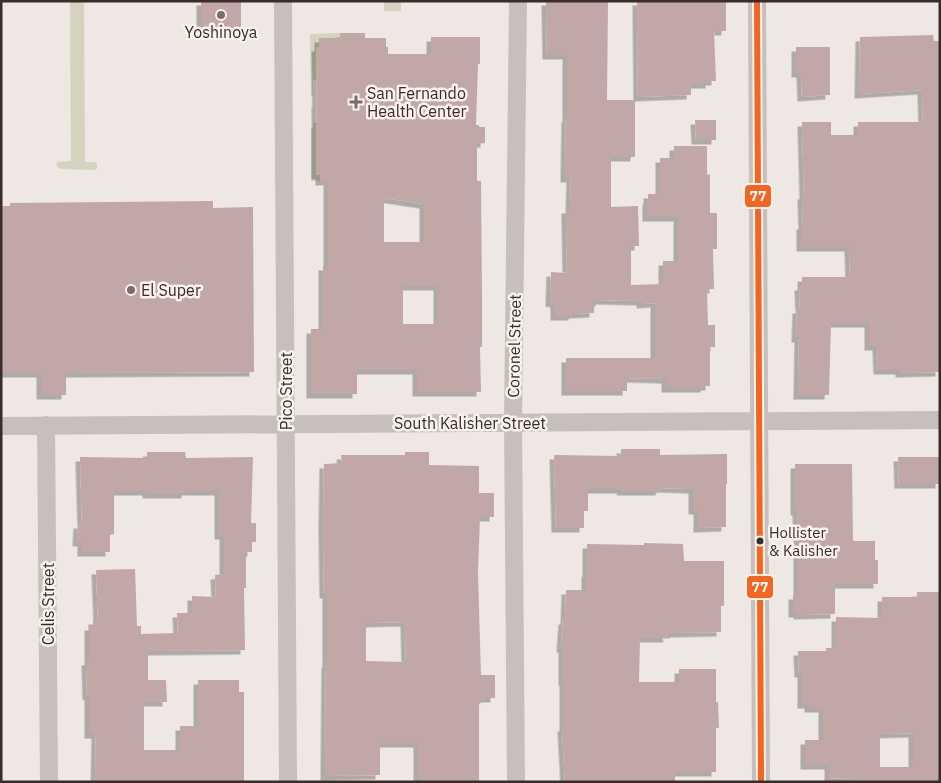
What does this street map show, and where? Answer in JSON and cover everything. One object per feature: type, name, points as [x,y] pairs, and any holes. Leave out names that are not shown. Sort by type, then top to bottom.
[{"type":"street","name":"Pico Street","points":[[283,1],[288,782]]},
{"type":"street","name":"Coronel Street","points":[[516,782],[513,422],[518,1]]},
{"type":"street","points":[[757,1],[762,782]]},
{"type":"street","name":"South Kalisher Street","points":[[1,426],[940,420]]},
{"type":"street","name":"Celis Street","points":[[46,425],[49,782]]},
{"type":"green space","points":[[70,1],[84,1],[85,162],[97,164],[97,168],[94,170],[61,169],[57,165],[57,162],[71,161]]},
{"type":"green space","points":[[384,1],[401,1],[401,11],[384,11]]},
{"type":"green space","points":[[340,33],[340,38],[319,38],[319,47],[316,47],[317,80],[313,80],[313,96],[311,96],[310,34]]},
{"type":"green space","points":[[311,107],[313,107],[313,123],[316,123],[316,175],[320,175],[320,181],[311,181]]},
{"type":"building","name":"Yoshinoya","points":[[201,1],[241,1],[241,28],[201,28]]},
{"type":"building","points":[[546,1],[608,1],[607,100],[635,100],[635,157],[611,157],[611,207],[638,206],[639,246],[631,246],[631,285],[663,284],[663,261],[678,261],[678,217],[647,217],[648,194],[660,194],[660,158],[674,158],[674,146],[707,146],[707,174],[710,175],[710,213],[717,213],[717,249],[713,249],[714,289],[707,289],[708,325],[715,325],[715,347],[710,347],[710,386],[705,386],[705,388],[666,388],[666,379],[627,378],[627,391],[566,391],[566,358],[655,358],[655,303],[641,304],[641,301],[600,300],[600,302],[594,302],[594,313],[555,316],[555,303],[550,302],[551,272],[567,273],[566,209],[570,209],[571,178],[565,178],[567,55],[547,55]]},
{"type":"building","points":[[637,1],[726,1],[726,31],[714,31],[716,81],[710,81],[710,84],[691,84],[691,95],[638,97]]},
{"type":"building","points":[[340,33],[365,33],[365,38],[386,38],[388,54],[431,54],[431,37],[480,37],[476,125],[485,127],[485,143],[477,144],[477,181],[481,181],[481,392],[417,392],[417,370],[357,370],[357,394],[311,394],[311,329],[323,329],[323,266],[328,266],[328,181],[320,181],[320,175],[316,175],[316,47],[319,47],[319,38],[340,38]],"holes":[[[384,198],[424,204],[424,242],[384,242]],[[403,286],[438,286],[438,324],[403,324]]]},
{"type":"building","points":[[933,35],[934,41],[940,41],[940,372],[900,373],[900,370],[878,370],[877,346],[869,346],[869,323],[831,323],[829,395],[798,395],[799,338],[796,338],[797,309],[800,309],[799,286],[802,286],[802,277],[850,277],[849,247],[801,247],[801,225],[803,225],[802,195],[804,195],[802,122],[831,122],[831,135],[858,135],[858,122],[923,122],[922,90],[859,94],[860,37]]},
{"type":"building","points":[[796,47],[830,47],[830,95],[802,97],[801,73],[796,73]]},
{"type":"building","points":[[695,120],[716,120],[716,140],[696,140]]},
{"type":"building","points":[[213,201],[213,208],[253,207],[254,372],[66,373],[66,395],[41,395],[41,373],[1,373],[1,206],[10,206],[10,203]]},
{"type":"building","points":[[621,449],[660,449],[660,455],[727,454],[726,527],[698,528],[698,510],[693,510],[693,489],[661,488],[660,491],[588,489],[588,511],[584,511],[584,528],[556,528],[554,455],[621,456]]},
{"type":"building","points":[[147,452],[185,452],[186,458],[253,457],[251,523],[256,523],[256,542],[252,542],[252,552],[246,552],[246,588],[244,588],[245,650],[148,651],[148,680],[166,680],[167,702],[144,702],[144,750],[180,750],[180,726],[198,726],[198,680],[239,680],[239,692],[244,692],[244,782],[95,782],[96,734],[89,734],[89,696],[87,695],[86,661],[89,661],[89,626],[93,626],[93,620],[98,620],[96,570],[135,569],[137,626],[141,626],[141,634],[178,633],[177,613],[192,613],[192,596],[216,597],[215,575],[224,574],[224,535],[219,535],[219,491],[186,491],[186,494],[147,494],[147,491],[114,491],[114,534],[110,535],[110,552],[82,552],[82,542],[77,542],[78,524],[82,524],[80,457],[147,458]]},
{"type":"building","points":[[405,452],[429,452],[429,465],[479,466],[479,493],[494,493],[494,517],[480,517],[478,573],[481,675],[495,675],[495,698],[479,700],[479,782],[418,782],[418,743],[380,743],[380,775],[325,776],[327,594],[324,594],[324,464],[342,463],[341,455],[405,455]],"holes":[[[405,622],[406,662],[366,661],[366,623]]]},
{"type":"building","points":[[898,457],[940,457],[940,484],[899,484]]},
{"type":"building","points":[[795,464],[852,464],[853,541],[875,541],[875,560],[878,560],[878,584],[835,584],[835,614],[798,615],[798,613],[793,613],[793,595],[798,595]]},
{"type":"building","points":[[644,543],[683,544],[684,561],[724,561],[724,606],[721,606],[721,632],[674,633],[667,634],[668,638],[640,638],[639,682],[679,682],[679,669],[716,669],[716,702],[718,702],[719,728],[716,728],[716,772],[675,772],[675,782],[565,782],[562,727],[564,727],[564,681],[563,648],[561,648],[563,620],[565,620],[566,590],[586,590],[587,544],[644,545]]},
{"type":"building","points":[[917,592],[940,592],[940,782],[853,782],[853,779],[829,778],[829,765],[805,765],[805,740],[823,740],[823,708],[809,708],[809,704],[802,704],[802,673],[799,673],[798,651],[826,651],[826,648],[836,648],[836,617],[882,618],[882,597],[917,597]],"holes":[[[913,733],[913,767],[880,767],[880,734]]]},
{"type":"transit line","name":"77","points":[[757,1],[761,782]]},
{"type":"place","name":"Yoshinoya","points":[[221,15]]},
{"type":"place","name":"San Fernando Health Center","points":[[356,102]]},
{"type":"place","name":"El Super","points":[[131,290]]},
{"type":"place","name":"Hollister & Kalisher","points":[[760,541]]}]
